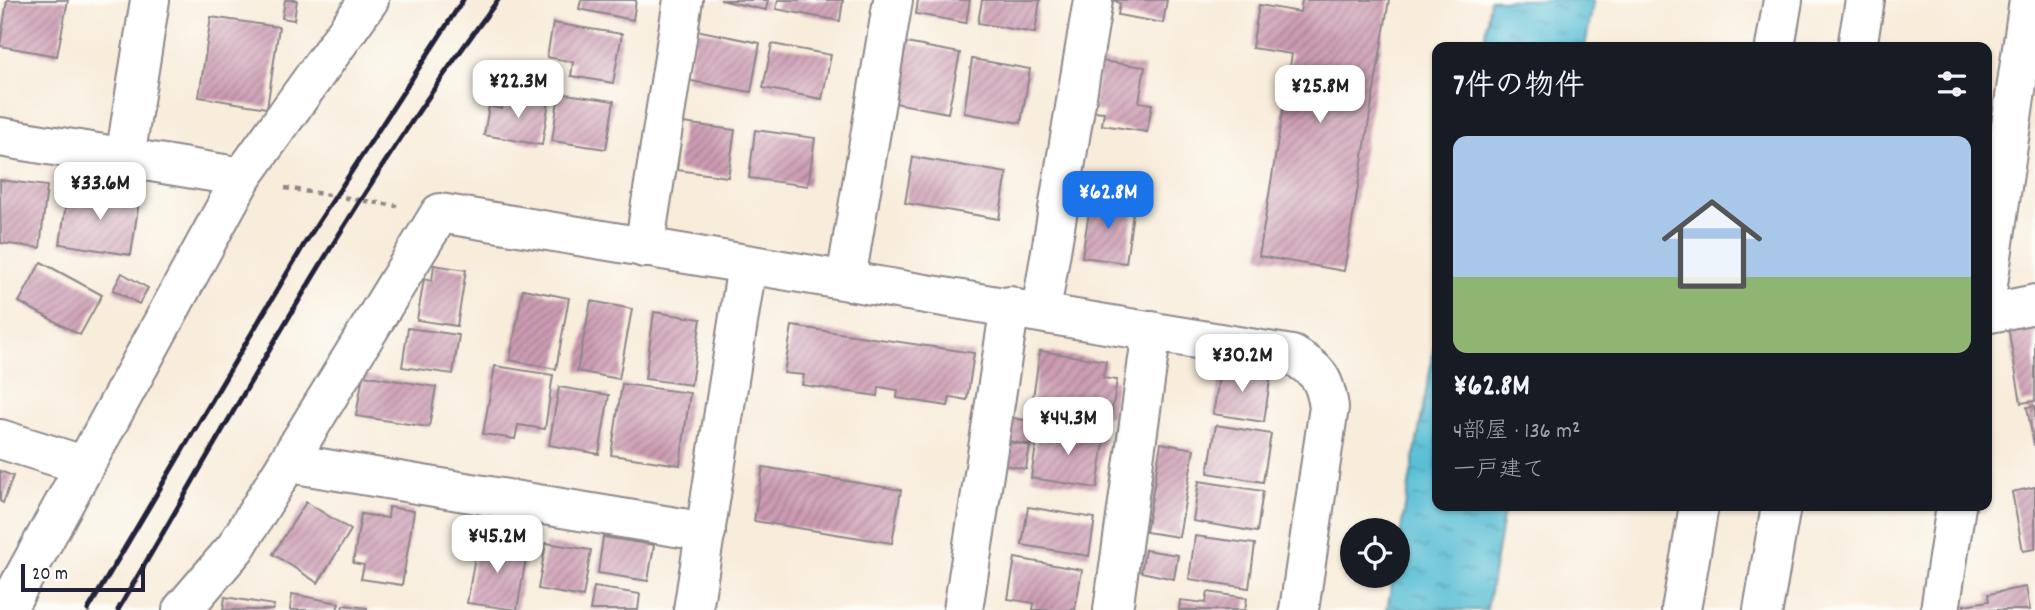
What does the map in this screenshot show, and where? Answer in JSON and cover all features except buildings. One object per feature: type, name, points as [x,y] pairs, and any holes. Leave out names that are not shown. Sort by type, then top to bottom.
[{"type":"main road","points":[[125,158],[150,0]]},
{"type":"main road","points":[[6,610],[83,465],[369,0]]},
{"type":"main road","points":[[644,248],[682,0]]},
{"type":"main road","points":[[846,279],[893,0]]},
{"type":"main road","points":[[963,610],[1094,0]]},
{"type":"main road","points":[[1776,42],[1783,0]]},
{"type":"main road","points":[[1858,42],[1866,0]]},
{"type":"main road","points":[[1992,256],[2029,0]]},
{"type":"main road","points":[[0,137],[259,182]]},
{"type":"main road","points":[[182,610],[236,547],[290,463],[440,213],[1292,355],[1313,367],[1325,382],[1329,407],[1299,610]]},
{"type":"main road","points":[[693,610],[747,265]]},
{"type":"main road","points":[[1992,313],[2035,304]]},
{"type":"main road","points":[[1113,610],[1152,331]]},
{"type":"main road","points":[[0,439],[83,465]]},
{"type":"main road","points":[[290,463],[706,532]]},
{"type":"main road","points":[[1681,610],[1698,511]]},
{"type":"main road","points":[[1763,610],[1780,511]]},
{"type":"main road","points":[[1940,610],[1955,511]]},
{"type":"path","points":[[259,182],[406,207]]},
{"type":"water","points":[[1490,0],[1594,0],[1586,42],[1484,42]]},
{"type":"water","points":[[1432,359],[1432,511],[1504,511],[1487,610],[1387,610],[1391,588],[1410,588],[1410,518],[1403,518]]},
{"type":"railway","points":[[88,610],[305,243],[463,0]]},
{"type":"railway","points":[[118,610],[346,223],[445,73],[498,0]]}]
